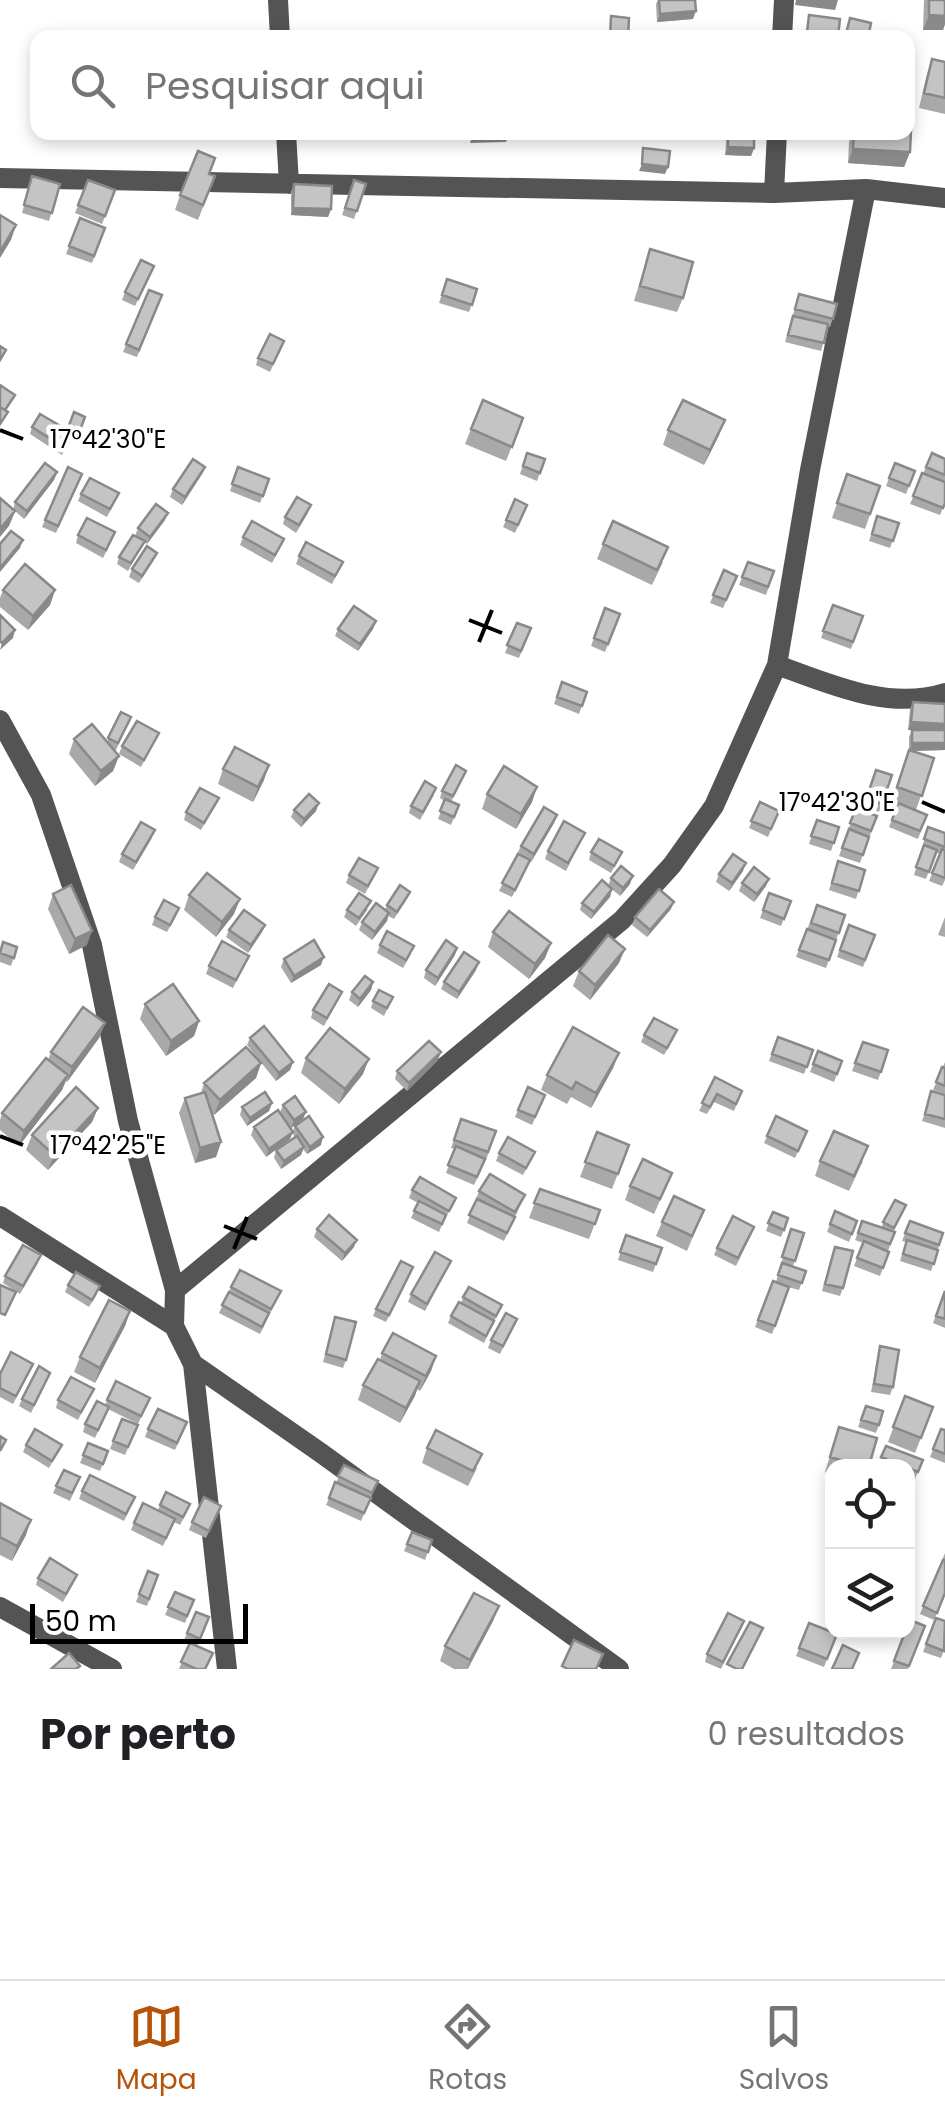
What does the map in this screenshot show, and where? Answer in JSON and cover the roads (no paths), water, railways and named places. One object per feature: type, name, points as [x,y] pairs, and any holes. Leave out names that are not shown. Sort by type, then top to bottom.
[{"type":"street","points":[[278,0],[280,30]]},
{"type":"street","points":[[782,30],[784,0]]},
{"type":"street","points":[[287,140],[290,184]]},
{"type":"street","points":[[774,193],[777,140]]},
{"type":"street","points":[[0,178],[774,193],[866,188],[945,198]]},
{"type":"street","points":[[175,1290],[622,920],[672,865],[714,806],[776,665],[866,188]]},
{"type":"street","points":[[776,665],[847,690],[894,699],[929,698],[945,693]]},
{"type":"street","points":[[0,720],[41,795],[92,945],[128,1121],[175,1290],[174,1326],[193,1364],[226,1669]]},
{"type":"street","points":[[0,1216],[174,1326]]},
{"type":"street","points":[[193,1364],[620,1669]]},
{"type":"street","points":[[0,1607],[112,1669]]}]
